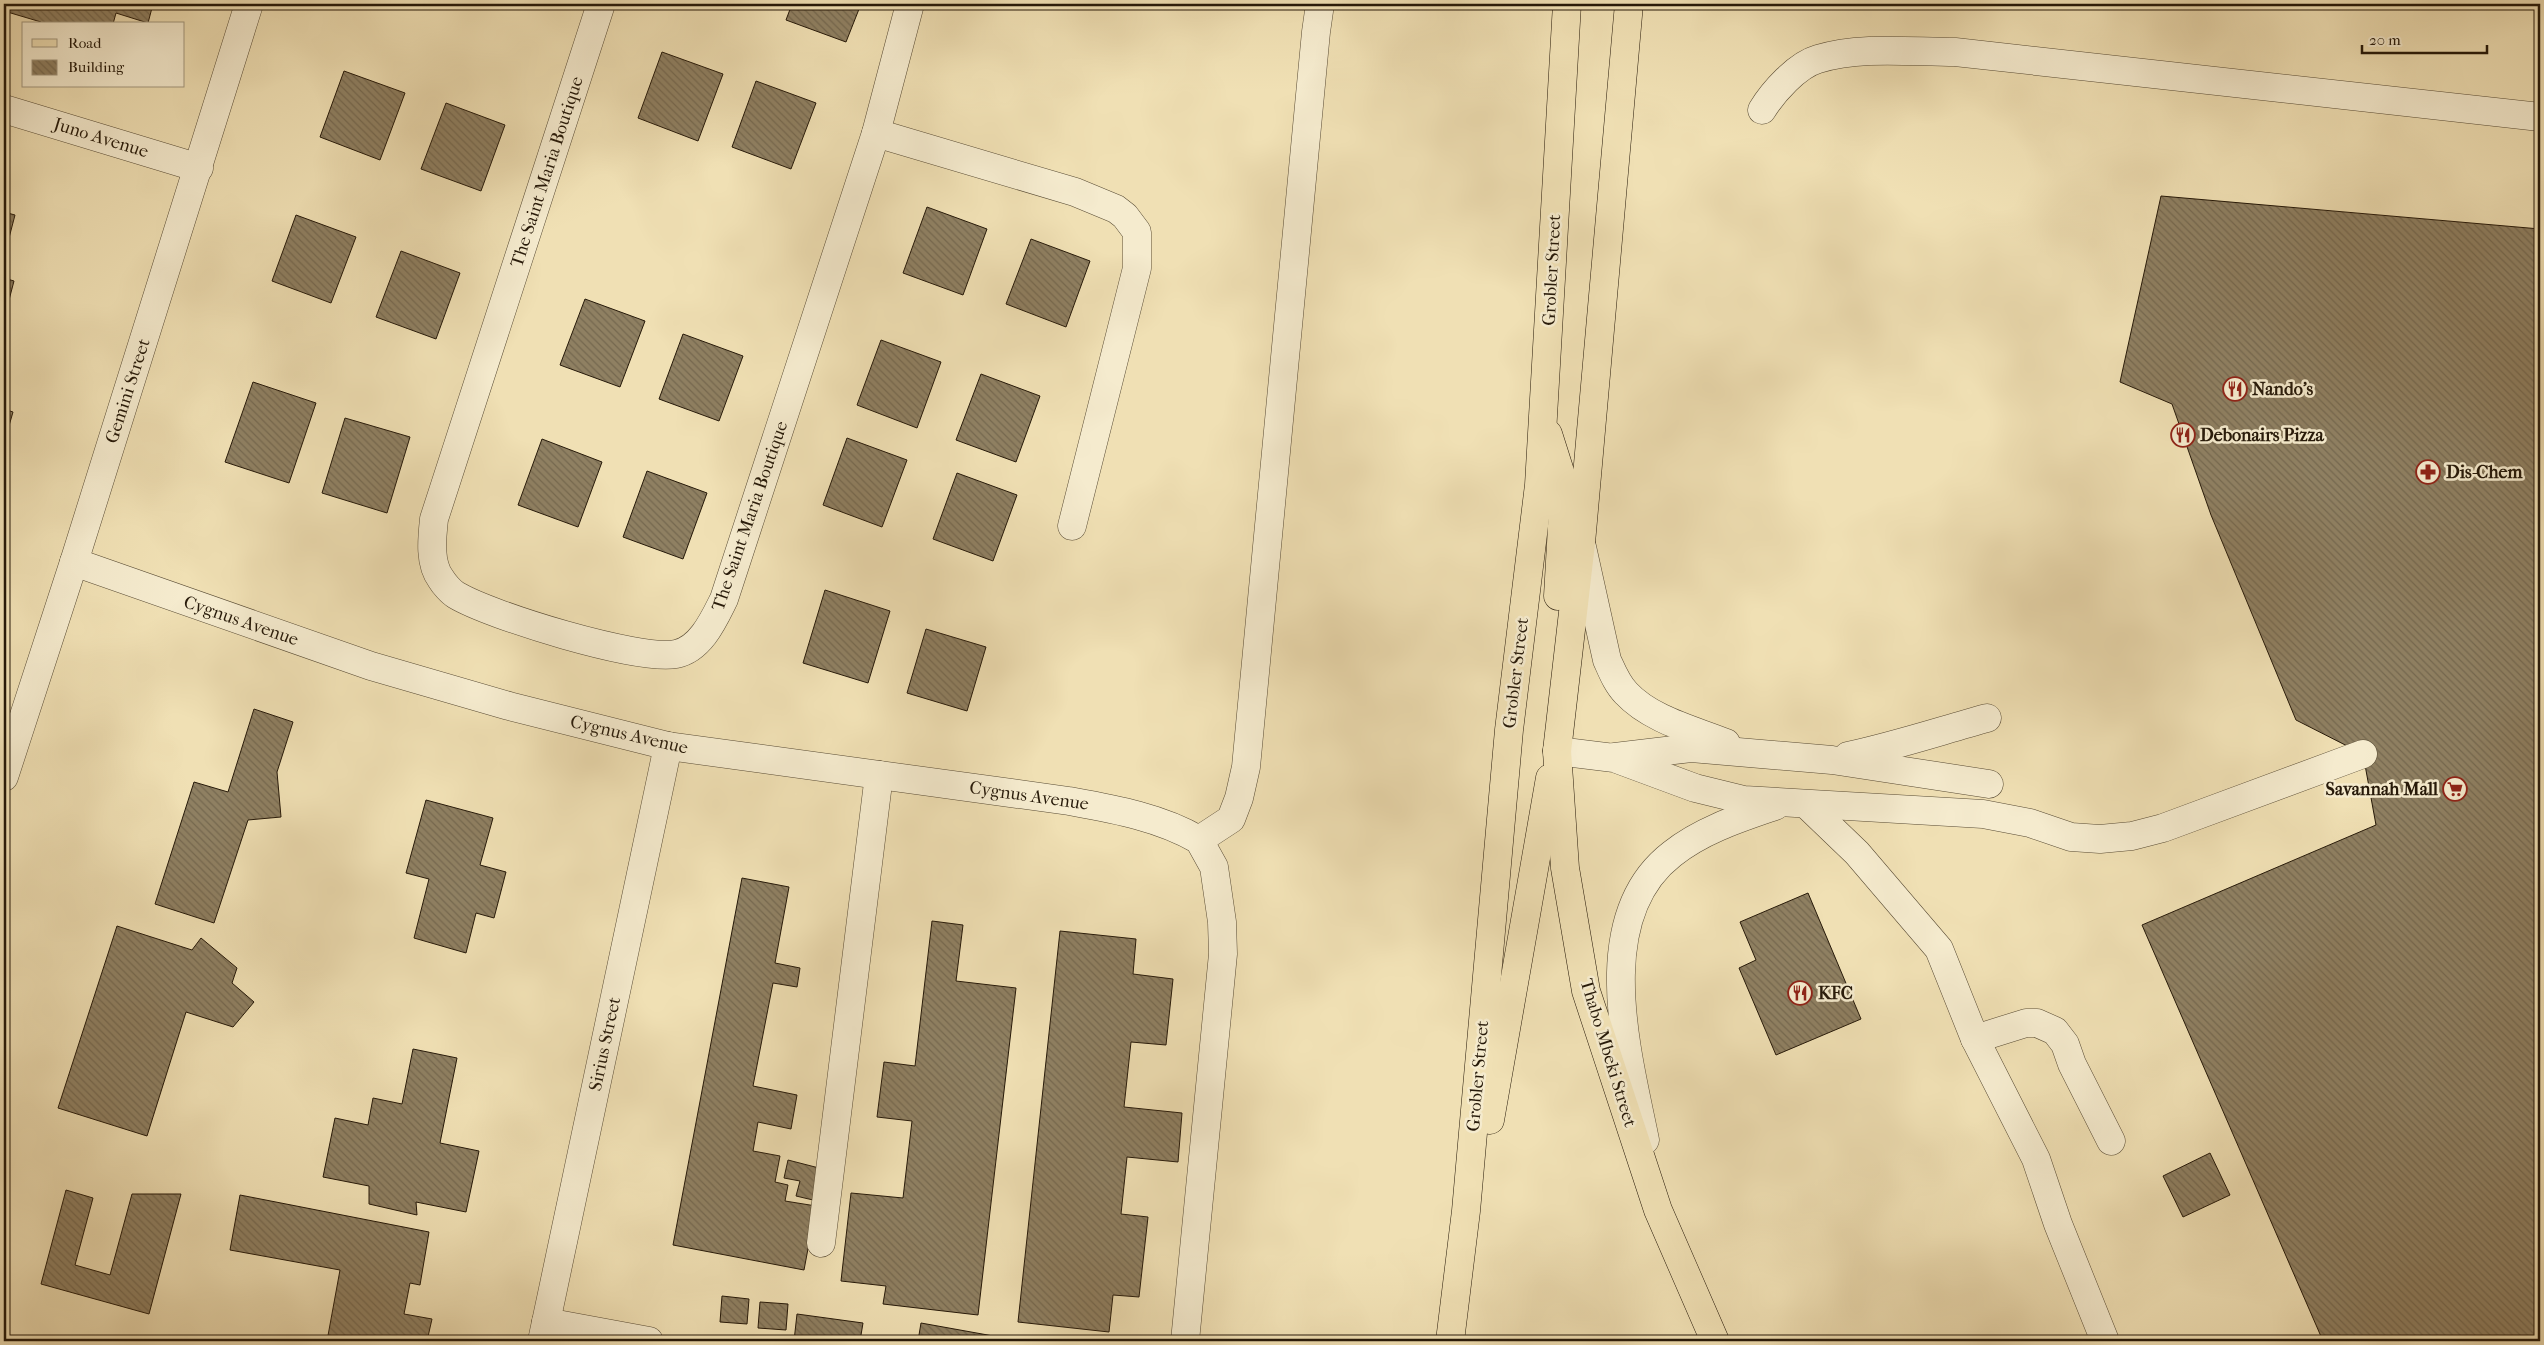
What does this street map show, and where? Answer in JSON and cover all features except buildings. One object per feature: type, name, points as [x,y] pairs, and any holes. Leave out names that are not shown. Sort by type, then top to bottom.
[{"type":"main road","name":"Grobler Street","points":[[1450,1341],[1466,1211],[1509,730],[1539,485],[1566,4]]},
{"type":"main road","points":[[1466,1211],[1492,1115],[1545,796],[1557,750],[1581,543],[1628,4]]},
{"type":"main road","points":[[1544,418],[1561,475],[1563,509],[1553,702],[1557,750]]},
{"type":"main road","name":"Thabo Mbeki Street","points":[[1557,750],[1565,868],[1586,991],[1658,1210],[1715,1341]]},
{"type":"street","name":"Gemini Street","points":[[4,777],[199,168],[249,4]]},
{"type":"street","name":"The Saint Maria Boutique","points":[[601,4],[434,519],[434,559],[440,578],[455,594],[483,607],[561,633],[635,652],[676,654],[690,647],[702,637],[724,599],[876,134],[910,4]]},
{"type":"street","points":[[1185,1341],[1223,954],[1222,922],[1214,867],[1200,840],[1231,819],[1239,798],[1246,767],[1320,4]]},
{"type":"street","points":[[1762,110],[1771,96],[1786,80],[1816,59],[1857,51],[1955,52],[2540,117]]},
{"type":"street","name":"Juno Avenue","points":[[4,109],[199,168]]},
{"type":"street","points":[[876,134],[1075,192],[1116,210],[1133,224],[1138,243],[1137,268],[1072,526]]},
{"type":"street","points":[[1581,543],[1607,660],[1614,676],[1626,693],[1645,709],[1757,755]]},
{"type":"street","name":"Cygnus Avenue","points":[[74,562],[371,666],[509,706],[668,746],[1111,809],[1180,828],[1200,840]]},
{"type":"street","points":[[1832,760],[1902,744],[1949,728],[1987,718]]},
{"type":"street","name":"Sirius Street","points":[[544,1332],[668,746]]},
{"type":"street","points":[[1614,758],[1675,749],[1832,760],[1989,784]]},
{"type":"street","points":[[1557,750],[1614,758],[1712,794],[1744,800],[1983,814],[2030,823],[2071,837],[2100,839],[2132,836],[2164,828],[2246,795],[2363,754]]},
{"type":"street","points":[[821,1243],[880,775]]},
{"type":"street","points":[[1658,1210],[1626,1043],[1621,997],[1623,944],[1629,922],[1644,884],[1671,854],[1700,835],[1796,804]]},
{"type":"street","points":[[1796,804],[1857,853],[1939,949],[1975,1039],[2036,1159],[2058,1224],[2105,1341]]},
{"type":"street","points":[[1975,1039],[2026,1023],[2037,1023],[2055,1031],[2065,1044],[2072,1064],[2111,1140]]},
{"type":"street","points":[[544,1332],[649,1341]]},
{"type":"place","name":"Nando's","points":[[2235,389]]},
{"type":"place","name":"Debonairs Pizza","points":[[2183,435]]},
{"type":"place","name":"Dis-Chem","points":[[2428,472]]},
{"type":"place","name":"Savannah Mall","points":[[2455,789]]},
{"type":"place","name":"KFC","points":[[1800,993]]}]
